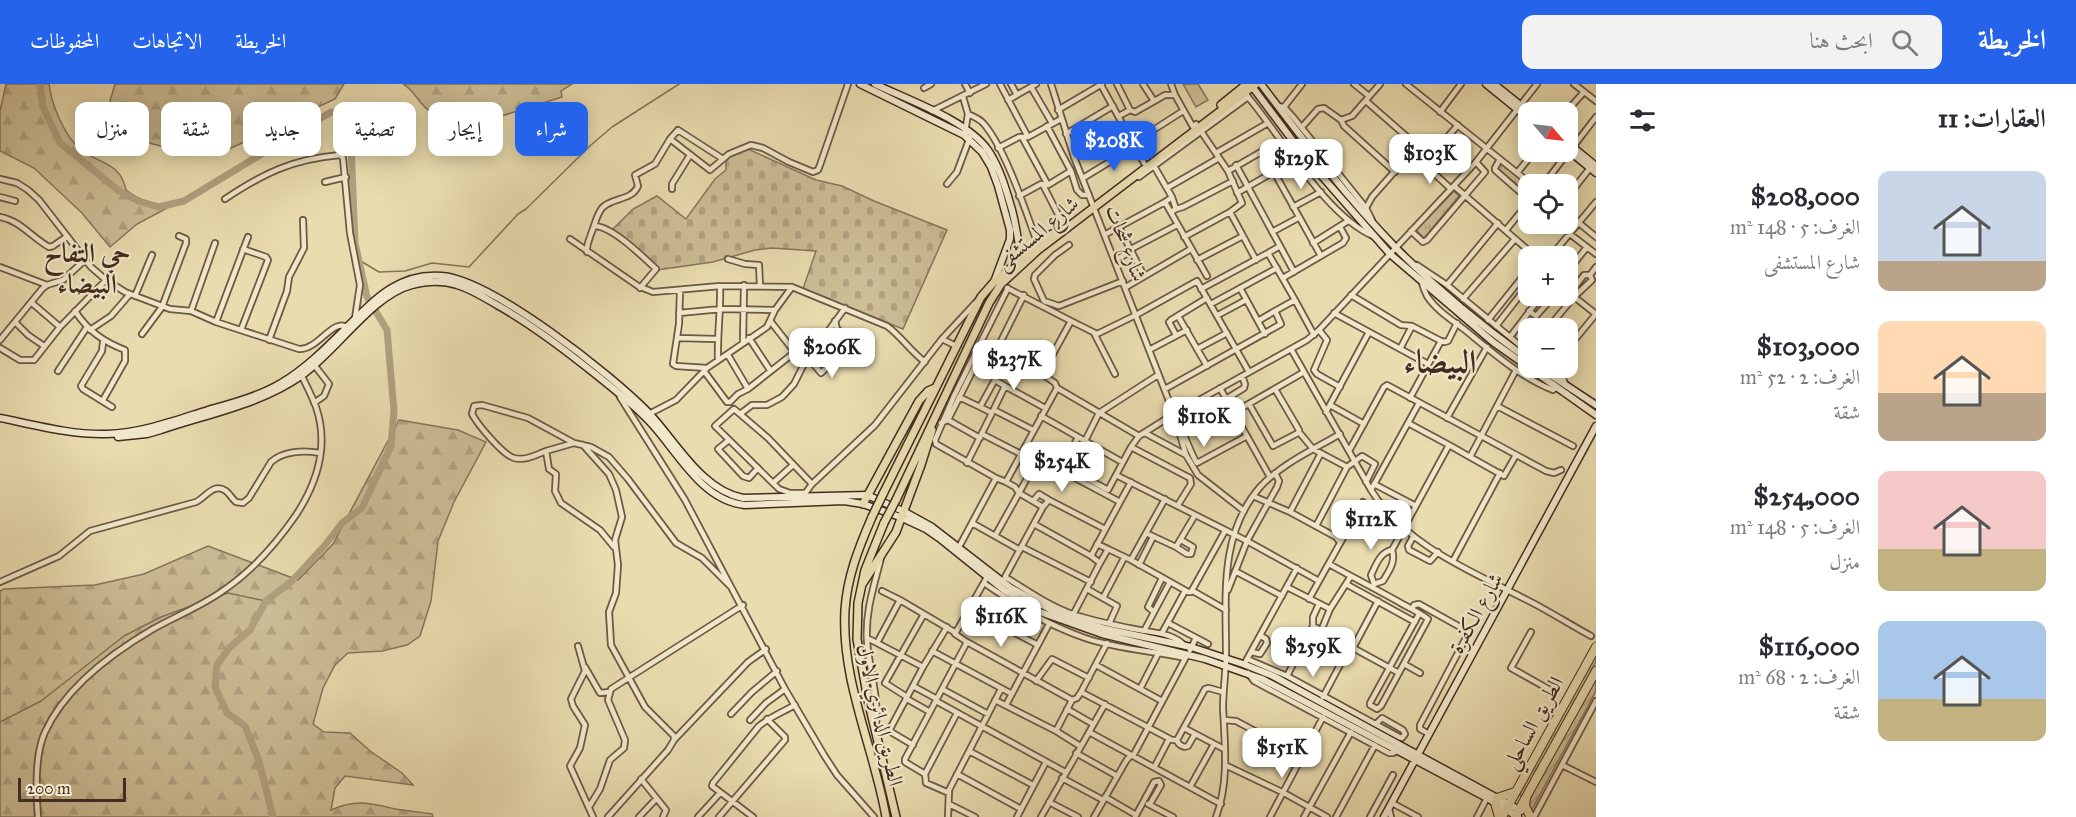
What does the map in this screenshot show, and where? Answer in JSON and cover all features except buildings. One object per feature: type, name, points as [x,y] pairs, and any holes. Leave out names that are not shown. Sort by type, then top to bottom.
[{"type":"highway","name":"الطريق الساحلي","points":[[1500,817],[1596,647]]},
{"type":"highway","points":[[1517,815],[1596,671]]},
{"type":"highway","points":[[1500,817],[1496,801],[1515,792]]},
{"type":"highway","points":[[1526,798],[1525,806],[1532,817]]},
{"type":"main road","points":[[860,84],[968,134],[982,152],[991,167],[1010,230],[1001,285]]},
{"type":"main road","points":[[875,84],[932,111],[988,149],[1000,173],[1014,215],[1016,239],[1022,257],[1020,266]]},
{"type":"main road","points":[[1261,84],[1311,150],[1396,248],[1459,304],[1518,351]]},
{"type":"main road","points":[[1486,84],[1518,106]]},
{"type":"main road","points":[[1494,84],[1518,106]]},
{"type":"main road","points":[[1251,85],[1305,157],[1390,254],[1493,342],[1596,415]]},
{"type":"main road","name":"شارع المستشفى","points":[[1094,206],[1144,163],[1247,94],[1251,85]]},
{"type":"main road","name":"شارع المستشفى","points":[[884,523],[989,303],[1022,257],[1094,206],[1251,85]]},
{"type":"main road","points":[[1578,154],[1594,166]]},
{"type":"main road","name":"شارع المستشفى","points":[[883,494],[981,297],[1001,285],[1061,230]]},
{"type":"main road","points":[[300,373],[376,301],[400,282],[430,276],[457,279],[512,310],[557,340],[649,414],[690,461],[709,480],[729,495],[744,498],[805,494],[867,495],[939,532],[959,547],[989,579],[1004,580],[1042,606],[1106,629],[1187,651],[1248,673],[1278,686],[1318,711],[1417,757],[1507,807],[1517,815],[1532,817]]},
{"type":"main road","points":[[376,301],[411,285],[442,282],[460,285],[512,310]]},
{"type":"main road","points":[[0,419],[76,432],[108,434],[132,432],[160,425],[241,400],[315,366],[355,318],[366,312]]},
{"type":"main road","points":[[557,340],[650,422],[698,478],[731,503],[746,505],[844,501],[902,514],[939,538],[989,579],[1021,601],[1059,620],[1102,634],[1245,661],[1381,731],[1417,757],[1496,801]]},
{"type":"main road","points":[[947,364],[958,369]]},
{"type":"main road","points":[[1554,378],[1596,405]]},
{"type":"main road","points":[[863,504],[919,402],[924,395],[935,388]]},
{"type":"main road","points":[[862,585],[896,532],[928,443],[935,415]]},
{"type":"main road","name":"شارع الكفرة","points":[[1384,817],[1596,426]]},
{"type":"main road","name":"الطريق الدائري الاول","points":[[883,494],[852,571],[845,611],[845,639],[851,679],[886,817]]},
{"type":"main road","name":"الطريق الدائري الاول","points":[[884,523],[862,585],[858,603],[857,639],[875,730],[896,817]]},
{"type":"street","points":[[670,139],[710,170],[729,154],[751,145],[763,148],[813,172],[818,170],[848,84]]},
{"type":"street","points":[[924,88],[931,84]]},
{"type":"street","points":[[965,84],[970,93]]},
{"type":"street","points":[[932,111],[963,98],[986,84]]},
{"type":"street","points":[[1000,84],[1061,219],[1061,230]]},
{"type":"street","points":[[1011,84],[1017,95]]},
{"type":"street","name":"شارع شحات","points":[[1052,84],[1074,157],[1106,234],[1177,426]]},
{"type":"street","points":[[1117,84],[1130,110]]},
{"type":"street","points":[[1143,84],[1154,101]]},
{"type":"street","points":[[1171,84],[1183,111],[1228,171],[1242,205],[1184,237]]},
{"type":"street","points":[[1302,84],[1280,107],[1302,128],[1366,208],[1373,222]]},
{"type":"street","points":[[1354,84],[1430,157]]},
{"type":"street","points":[[1341,120],[1352,116],[1380,84]]},
{"type":"street","points":[[1406,84],[1520,174]]},
{"type":"street","points":[[1440,112],[1461,84]]},
{"type":"street","points":[[1523,102],[1537,84]]},
{"type":"street","points":[[1058,110],[1102,85],[1144,163]]},
{"type":"street","points":[[1578,85],[1596,101]]},
{"type":"street","points":[[1008,100],[1034,86],[1079,193],[1089,195]]},
{"type":"street","points":[[1575,102],[1584,92]]},
{"type":"street","points":[[1119,116],[1130,110],[1135,111],[1165,94],[1175,95]]},
{"type":"street","points":[[1247,94],[1280,141],[1321,192],[1348,221],[1374,236]]},
{"type":"street","points":[[947,184],[957,172],[968,134],[969,114],[963,98]]},
{"type":"street","points":[[1066,134],[1113,106]]},
{"type":"street","points":[[1302,128],[1316,111],[1323,107],[1341,120],[1344,126],[1395,172]]},
{"type":"street","points":[[1039,456],[1108,490],[1139,436],[1316,333],[1476,162],[1518,108]]},
{"type":"street","points":[[1083,178],[1183,111]]},
{"type":"street","points":[[969,114],[985,126],[998,148],[1038,245]]},
{"type":"street","points":[[1578,138],[1596,117]]},
{"type":"street","points":[[998,148],[1011,140],[1025,137],[1061,119]]},
{"type":"street","points":[[1216,153],[1268,123]]},
{"type":"street","points":[[1424,164],[1458,125]]},
{"type":"street","points":[[1074,157],[1125,127]]},
{"type":"street","points":[[1094,206],[1154,166],[1197,127]]},
{"type":"street","points":[[587,252],[586,246],[598,214],[607,204],[637,190],[635,175],[655,164],[678,130],[723,159]]},
{"type":"street","points":[[1228,171],[1280,141]]},
{"type":"street","points":[[1366,208],[1372,197],[1417,146]]},
{"type":"street","points":[[1412,153],[1523,246]]},
{"type":"street","points":[[225,198],[272,171],[315,158],[340,155],[343,158],[346,177],[350,233],[360,285],[355,318]]},
{"type":"street","points":[[672,189],[672,184],[690,155]]},
{"type":"street","points":[[1167,188],[1219,158]]},
{"type":"street","points":[[1237,193],[1296,159]]},
{"type":"street","points":[[1500,159],[1495,170],[1518,192]]},
{"type":"street","points":[[1411,231],[1426,242],[1486,171],[1476,162]]},
{"type":"street","points":[[1517,172],[1526,162]]},
{"type":"street","points":[[1236,165],[1294,272]]},
{"type":"street","points":[[1154,166],[1172,197],[1177,225],[1212,284]]},
{"type":"street","points":[[1578,184],[1594,166]]},
{"type":"street","points":[[1019,196],[1071,171]]},
{"type":"street","points":[[1274,172],[1321,256]]},
{"type":"street","points":[[325,182],[346,177]]},
{"type":"street","points":[[0,179],[17,183],[28,190],[39,200],[85,260],[106,280],[133,295],[162,307],[191,311],[216,322],[304,350],[337,326],[349,328]]},
{"type":"street","points":[[1174,210],[1233,181]]},
{"type":"street","points":[[1293,207],[1321,192]]},
{"type":"street","points":[[0,197],[15,201]]},
{"type":"street","points":[[1106,234],[1172,197]]},
{"type":"street","points":[[1165,202],[1174,210]]},
{"type":"street","points":[[1596,202],[1578,223],[1596,237]]},
{"type":"street","points":[[1590,210],[1596,215]]},
{"type":"street","points":[[1230,212],[1256,260]]},
{"type":"street","points":[[1506,230],[1518,214]]},
{"type":"street","points":[[0,217],[11,219],[21,225],[49,247],[66,237]]},
{"type":"street","points":[[1272,232],[1298,218]]},
{"type":"street","points":[[270,340],[287,291],[289,277],[304,248],[303,220]]},
{"type":"street","points":[[1313,243],[1348,221]]},
{"type":"street","points":[[1447,285],[1498,223]]},
{"type":"street","points":[[1115,260],[1177,225]]},
{"type":"street","points":[[594,226],[602,226],[612,231],[656,269],[640,288]]},
{"type":"street","points":[[1119,226],[1144,276]]},
{"type":"street","points":[[1283,278],[1345,241],[1346,235],[1340,227]]},
{"type":"street","points":[[1560,246],[1570,234],[1596,254]]},
{"type":"street","points":[[142,334],[162,307],[186,243],[186,239],[179,236]]},
{"type":"street","points":[[1197,260],[1243,236]]},
{"type":"street","points":[[216,322],[248,237]]},
{"type":"street","points":[[570,239],[640,288],[653,292],[744,285],[792,287],[888,327],[899,336],[912,353],[925,362]]},
{"type":"street","points":[[1463,299],[1515,239]]},
{"type":"street","points":[[191,311],[215,243]]},
{"type":"street","points":[[1069,245],[1055,255],[1035,275],[1034,279],[1044,301],[1059,306],[1144,276],[1191,249]]},
{"type":"street","points":[[1202,289],[1280,246]]},
{"type":"street","points":[[1578,258],[1587,247]]},
{"type":"street","points":[[241,330],[268,260],[266,256],[243,249]]},
{"type":"street","points":[[1268,253],[1316,333],[1327,340],[1314,370],[1340,387]]},
{"type":"street","points":[[58,371],[88,328],[111,316],[133,295],[152,255]]},
{"type":"street","points":[[728,259],[759,265],[760,286]]},
{"type":"street","points":[[0,340],[47,285],[63,280],[85,260]]},
{"type":"street","points":[[1409,260],[1447,285],[1518,344]]},
{"type":"street","points":[[0,267],[47,285]]},
{"type":"street","points":[[1590,275],[1596,267]]},
{"type":"street","points":[[427,268],[430,276]]},
{"type":"street","points":[[1211,304],[1277,268]]},
{"type":"street","points":[[1578,281],[1584,275],[1590,275]]},
{"type":"street","points":[[1578,293],[1592,280],[1590,275]]},
{"type":"street","points":[[1094,333],[1136,315],[1207,276]]},
{"type":"street","points":[[0,348],[20,360],[28,361],[36,358],[60,327],[106,280]]},
{"type":"street","points":[[1197,281],[1249,372]]},
{"type":"street","points":[[1488,320],[1518,282]]},
{"type":"street","points":[[1422,283],[1431,301],[1486,347],[1516,369],[1548,388],[1552,390],[1556,388]]},
{"type":"street","points":[[743,342],[744,285]]},
{"type":"street","points":[[941,423],[948,420],[984,343],[1001,285],[1094,333],[1115,374]]},
{"type":"street","points":[[718,360],[720,286]]},
{"type":"street","points":[[649,414],[676,400],[706,369],[767,327],[792,287]]},
{"type":"street","points":[[1240,288],[1265,334]]},
{"type":"street","points":[[680,290],[674,364],[706,369]]},
{"type":"street","points":[[1351,295],[1401,325],[1412,326],[1441,341],[1448,341],[1457,323]]},
{"type":"street","points":[[997,349],[1024,296]]},
{"type":"street","points":[[803,503],[805,494],[812,484],[875,425],[942,339],[981,297]]},
{"type":"street","points":[[1176,335],[1169,322],[1208,298]]},
{"type":"street","points":[[1496,326],[1518,298]]},
{"type":"street","points":[[1218,315],[1246,300]]},
{"type":"street","points":[[1258,321],[1295,300]]},
{"type":"street","points":[[1578,300],[1596,314],[1578,336]]},
{"type":"street","points":[[32,303],[60,327]]},
{"type":"street","points":[[989,303],[993,317]]},
{"type":"street","points":[[1510,337],[1533,306]]},
{"type":"street","points":[[1529,311],[1536,316],[1545,306]]},
{"type":"street","points":[[1556,318],[1566,306]]},
{"type":"street","points":[[740,414],[752,405],[767,405],[782,397],[794,384],[804,364],[845,308]]},
{"type":"street","points":[[679,314],[721,309],[776,310]]},
{"type":"street","points":[[75,311],[103,342],[125,350],[125,361],[103,400]]},
{"type":"street","points":[[1164,389],[1281,324],[1275,311]]},
{"type":"street","points":[[1334,313],[1428,364]]},
{"type":"street","points":[[1178,316],[1207,366]]},
{"type":"street","points":[[809,359],[822,373],[855,342],[837,329],[835,321]]},
{"type":"street","points":[[1042,374],[1071,321]]},
{"type":"street","points":[[771,322],[804,364]]},
{"type":"street","points":[[16,323],[44,346]]},
{"type":"street","points":[[1400,349],[1412,326]]},
{"type":"street","points":[[1149,350],[1187,330]]},
{"type":"street","points":[[1326,412],[1370,332]]},
{"type":"street","points":[[1197,349],[1227,333]]},
{"type":"street","points":[[677,338],[717,339]]},
{"type":"street","points":[[748,338],[770,370]]},
{"type":"street","points":[[942,339],[956,346]]},
{"type":"street","points":[[1410,398],[1441,341]]},
{"type":"street","points":[[103,342],[102,351],[81,386],[112,407]]},
{"type":"street","points":[[984,343],[1042,374],[1055,383],[1057,388],[1139,436]]},
{"type":"street","points":[[984,343],[941,423],[935,442],[967,463],[1015,487],[1019,493],[1043,507]]},
{"type":"street","points":[[1448,418],[1486,347]]},
{"type":"street","points":[[1291,349],[1366,482],[1385,510],[1403,529],[1453,561],[1591,636]]},
{"type":"street","points":[[706,369],[727,402],[753,387],[770,370],[795,352]]},
{"type":"street","points":[[728,355],[748,389]]},
{"type":"street","points":[[980,407],[1008,356]]},
{"type":"street","points":[[314,403],[324,396],[329,384],[315,366]]},
{"type":"street","points":[[1470,457],[1516,369]]},
{"type":"street","points":[[1233,412],[1304,372]]},
{"type":"street","points":[[38,817],[39,752],[44,734],[60,706],[116,653],[153,629],[206,603],[252,568],[272,548],[304,501],[318,470],[319,421],[314,403],[300,373]]},
{"type":"street","points":[[1084,441],[1099,413],[1158,375]]},
{"type":"street","points":[[1226,399],[1244,388],[1242,376]]},
{"type":"street","points":[[1563,378],[1566,386]]},
{"type":"street","points":[[995,380],[1045,408]]},
{"type":"street","points":[[967,463],[1005,386]]},
{"type":"street","points":[[1348,451],[1385,386],[1389,386],[1550,472],[1561,470]]},
{"type":"street","points":[[1006,482],[1057,388]]},
{"type":"street","points":[[1220,388],[1247,436],[1279,481],[1247,541],[1226,594]]},
{"type":"street","points":[[1275,389],[1299,432],[1313,449],[1347,468]]},
{"type":"street","points":[[617,392],[685,500],[785,689],[837,775],[874,817]]},
{"type":"street","points":[[959,397],[1033,430]]},
{"type":"street","points":[[1371,490],[1419,403]]},
{"type":"street","points":[[1249,404],[1273,446],[1299,432]]},
{"type":"street","points":[[574,443],[522,459],[511,457],[476,421],[472,410],[474,406],[482,405],[528,418],[574,443],[602,452],[628,478],[676,543],[702,558],[732,588]]},
{"type":"street","points":[[1330,405],[1364,424]]},
{"type":"street","points":[[1497,406],[1572,446]]},
{"type":"street","points":[[805,494],[785,492],[773,483],[715,427],[715,424],[734,409],[768,438],[812,484]]},
{"type":"street","points":[[1041,416],[1122,462]]},
{"type":"street","points":[[948,420],[1021,454]]},
{"type":"street","points":[[1408,423],[1504,476],[1516,455]]},
{"type":"street","points":[[1177,426],[1183,430],[1189,450],[1197,463],[1247,436]]},
{"type":"street","points":[[1177,426],[1186,455],[1202,479],[1244,511]]},
{"type":"street","points":[[1145,433],[1186,455]]},
{"type":"street","points":[[1216,817],[1224,787],[1223,692],[1226,658],[1227,564],[1233,535],[1253,496],[1273,475],[1340,434]]},
{"type":"street","points":[[1063,466],[1078,437]]},
{"type":"street","points":[[729,440],[718,449],[743,476],[749,477],[758,468]]},
{"type":"street","points":[[583,445],[609,474],[616,490],[622,517],[615,540],[618,565],[615,600],[609,612],[611,645],[645,707],[672,732],[674,740]]},
{"type":"street","points":[[1026,445],[1039,456],[1120,501]]},
{"type":"street","points":[[1373,586],[1371,575],[1374,568],[1382,554],[1392,550],[1449,445]]},
{"type":"street","points":[[1131,447],[1190,478],[1191,484],[1178,506]]},
{"type":"street","points":[[0,582],[59,556],[90,531],[202,499],[214,488],[219,487],[225,490],[236,502],[243,503],[249,498],[271,462],[276,458],[306,451],[320,453]]},
{"type":"street","points":[[546,451],[549,469],[556,474],[557,497],[566,507],[600,530],[615,547]]},
{"type":"street","points":[[1290,512],[1321,453]]},
{"type":"street","points":[[995,536],[1039,456]]},
{"type":"street","points":[[1316,526],[1347,468],[1362,456],[1375,464],[1366,482]]},
{"type":"street","points":[[773,483],[792,465]]},
{"type":"street","points":[[1453,561],[1500,473]]},
{"type":"street","points":[[1116,475],[1247,541],[1319,581]]},
{"type":"street","points":[[959,547],[996,478]]},
{"type":"street","points":[[1091,556],[1131,482]]},
{"type":"street","points":[[1374,484],[1416,506]]},
{"type":"street","points":[[1033,501],[1039,494],[1105,528]]},
{"type":"street","points":[[1253,496],[1290,512],[1336,537],[1340,542]]},
{"type":"street","points":[[1131,560],[1165,499]]},
{"type":"street","points":[[1004,580],[1049,500]]},
{"type":"street","points":[[1310,599],[1363,502]]},
{"type":"street","points":[[1176,548],[1195,515]]},
{"type":"street","points":[[972,523],[1091,582]]},
{"type":"street","points":[[1034,524],[1100,563]]},
{"type":"street","points":[[1193,591],[1225,531]]},
{"type":"street","points":[[1146,533],[1188,555],[1193,547],[1181,540]]},
{"type":"street","points":[[1139,565],[1154,537]]},
{"type":"street","points":[[1413,537],[1408,546],[1409,550],[1430,561],[1438,552]]},
{"type":"street","points":[[1097,544],[1131,560],[1185,591],[1193,591],[1226,610]]},
{"type":"street","points":[[1108,549],[1072,616],[1162,633],[1176,639],[1187,651]]},
{"type":"street","points":[[1373,586],[1383,581],[1391,567],[1394,556],[1392,550]]},
{"type":"street","points":[[875,730],[877,710],[870,669],[867,615],[882,554]]},
{"type":"street","points":[[1103,598],[1124,558]]},
{"type":"street","points":[[1329,564],[1373,586],[1412,609],[1426,618],[1428,621],[1380,708],[1377,709],[1370,703],[1419,614]]},
{"type":"street","points":[[1297,568],[1245,661],[1287,676],[1376,724],[1381,731],[1400,738],[1405,734],[1403,730],[1382,718],[1376,724]]},
{"type":"street","points":[[1235,570],[1282,596]]},
{"type":"street","points":[[1321,631],[1330,609],[1351,576]]},
{"type":"street","points":[[1154,612],[1148,607],[1162,578]]},
{"type":"street","points":[[956,633],[989,579],[1014,604],[1049,624],[1087,639],[1160,652],[1187,651]]},
{"type":"street","points":[[1144,631],[1170,582]]},
{"type":"street","points":[[1346,584],[1415,622]]},
{"type":"street","points":[[1287,586],[1330,609]]},
{"type":"street","points":[[1087,589],[1117,606],[1109,624]]},
{"type":"street","points":[[882,591],[1072,700]]},
{"type":"street","points":[[1162,633],[1185,591]]},
{"type":"street","points":[[877,643],[900,600]]},
{"type":"street","points":[[1323,697],[1378,601]]},
{"type":"street","points":[[1287,676],[1312,626],[1319,604]]},
{"type":"street","points":[[1412,609],[1414,605],[1419,604],[1468,630],[1467,637],[1419,727],[1429,734]]},
{"type":"street","points":[[578,646],[600,693],[609,692],[742,605]]},
{"type":"street","points":[[969,609],[1038,645]]},
{"type":"street","points":[[924,614],[885,683],[930,712]]},
{"type":"street","points":[[1168,623],[1208,644]]},
{"type":"street","points":[[1006,705],[1049,624]]},
{"type":"street","points":[[1312,626],[1399,673]]},
{"type":"street","points":[[913,745],[890,731],[923,667],[947,627]]},
{"type":"street","points":[[1531,632],[1511,668],[1552,691]]},
{"type":"street","points":[[1467,637],[1478,643]]},
{"type":"street","points":[[867,638],[923,667]]},
{"type":"street","points":[[1094,817],[1128,757],[1133,756],[1187,651],[1196,638]]},
{"type":"street","points":[[925,774],[905,762],[906,757],[954,664],[968,642]]},
{"type":"street","points":[[1056,730],[1072,700],[1082,692],[1107,644]]},
{"type":"street","points":[[609,817],[668,750],[674,740],[748,662],[765,649]]},
{"type":"street","points":[[932,651],[1012,694]]},
{"type":"street","points":[[1140,688],[1160,652]]},
{"type":"street","points":[[1036,681],[1052,658],[1089,678]]},
{"type":"street","points":[[584,663],[584,676],[571,699],[585,725],[579,751],[570,766],[593,817]]},
{"type":"street","points":[[1404,664],[1420,673]]},
{"type":"street","points":[[1096,665],[1162,701]]},
{"type":"street","points":[[732,714],[752,692],[777,671]]},
{"type":"street","points":[[1444,680],[1455,685]]},
{"type":"street","points":[[913,686],[981,727],[1065,772]]},
{"type":"street","points":[[1177,740],[1206,688],[1223,692]]},
{"type":"street","points":[[750,720],[766,703],[785,689]]},
{"type":"street","points":[[942,689],[988,714]]},
{"type":"street","points":[[948,817],[949,793],[1001,689]]},
{"type":"street","points":[[1439,690],[1449,696]]},
{"type":"street","points":[[589,807],[600,789],[610,760],[621,751],[625,744],[608,700],[609,692]]},
{"type":"street","points":[[1082,692],[1187,747],[1195,734]]},
{"type":"street","points":[[995,700],[1056,730],[1080,746]]},
{"type":"street","points":[[1532,817],[1596,701]]},
{"type":"street","points":[[1041,817],[1105,704]]},
{"type":"street","points":[[753,817],[720,793],[712,786],[713,783],[767,719],[795,705]]},
{"type":"street","points":[[1367,719],[1373,707]]},
{"type":"street","points":[[1067,709],[1093,724]]},
{"type":"street","points":[[1318,711],[1323,717],[1391,753],[1398,750]]},
{"type":"street","points":[[949,793],[926,783],[925,774],[957,713]]},
{"type":"street","points":[[1270,817],[1323,717]]},
{"type":"street","points":[[719,817],[785,740],[785,737],[767,719]]},
{"type":"street","points":[[1224,720],[1236,720],[1302,756]]},
{"type":"street","points":[[1184,728],[1224,749]]},
{"type":"street","points":[[1089,732],[1221,804]]},
{"type":"street","points":[[1304,817],[1351,732]]},
{"type":"street","points":[[1155,766],[1170,739]]},
{"type":"street","points":[[1190,787],[1214,744]]},
{"type":"street","points":[[1336,817],[1375,745]]},
{"type":"street","points":[[969,751],[1033,785]]},
{"type":"street","points":[[1076,753],[1117,776]]},
{"type":"street","points":[[1017,817],[1046,762]]},
{"type":"street","points":[[1225,765],[1284,793],[1327,817]]},
{"type":"street","points":[[1562,765],[1596,782]]},
{"type":"street","points":[[957,774],[1021,809]]},
{"type":"street","points":[[1370,817],[1393,775]]},
{"type":"street","points":[[1062,778],[1135,816],[1154,782],[1159,781],[1161,785],[1150,804]]},
{"type":"street","points":[[641,779],[666,810],[663,817]]},
{"type":"street","points":[[698,817],[720,793]]},
{"type":"street","points":[[1477,817],[1487,798]]},
{"type":"street","points":[[639,817],[656,799]]},
{"type":"street","points":[[1143,801],[1173,817]]},
{"type":"street","points":[[1049,802],[1078,817]]},
{"type":"street","points":[[949,804],[975,817]]},
{"type":"street","points":[[1391,817],[1390,806],[1418,817]]},
{"type":"green space","points":[[6,84],[49,84],[59,118],[75,144],[75,156],[93,156],[114,168],[126,190],[131,194],[147,201],[171,206],[137,224],[110,247],[82,213],[34,168],[0,151],[0,111]]},
{"type":"green space","points":[[115,84],[344,84],[335,99],[321,106],[321,102],[243,102],[243,142],[231,148],[231,102],[161,102],[161,146],[149,143],[149,102],[110,101]]},
{"type":"green space","points":[[403,84],[572,84],[561,91],[562,97],[546,102],[515,102],[515,112],[503,116],[503,102],[428,102],[428,109]]},
{"type":"green space","points":[[1183,84],[1198,84],[1208,100],[1196,107]]},
{"type":"green space","points":[[748,149],[816,180],[842,186],[947,230],[903,329],[803,289],[816,251],[772,248],[755,250],[713,262],[657,270],[613,229],[633,209],[657,196],[686,219],[715,179],[726,170],[726,158]]},
{"type":"green space","points":[[1501,162],[1518,176],[1518,186],[1497,168]]},
{"type":"green space","points":[[1454,191],[1459,196],[1424,238],[1416,230]]},
{"type":"green space","points":[[399,420],[458,430],[486,442],[454,502],[438,541],[431,601],[420,636],[407,645],[382,651],[348,653],[335,665],[323,688],[313,724],[324,732],[350,733],[370,751],[402,773],[413,785],[345,776],[335,788],[331,810],[348,804],[363,803],[432,814],[433,817],[0,817],[0,591],[95,585],[144,574],[208,546],[298,580],[333,544]]},
{"type":"green space","points":[[1596,651],[1596,662],[1523,796],[1518,794]]},
{"type":"green space","points":[[1596,676],[1596,691],[1530,813],[1528,802]]},
{"type":"waterway","points":[[40,84],[43,107],[60,143],[119,191],[138,201],[159,207],[184,201],[331,112],[341,113],[350,120],[355,243],[367,297],[387,330],[394,411],[391,446],[362,508],[342,523],[292,581],[266,601],[250,630],[230,647],[217,665],[215,687],[227,713],[245,726],[259,761],[273,817]]},
{"type":"waterway","points":[[359,260],[379,272],[405,271],[432,263],[469,267],[518,214],[526,209],[591,145],[612,127],[679,84]]},
{"type":"waterway","points":[[217,597],[228,593],[266,601]]},
{"type":"waterway","points":[[0,722],[41,701],[124,636],[161,617],[199,603]]},
{"type":"district","name":"حي التفاح البيضاء","points":[[87,268]]},
{"type":"district","name":"البيضاء","points":[[1440,361]]}]
